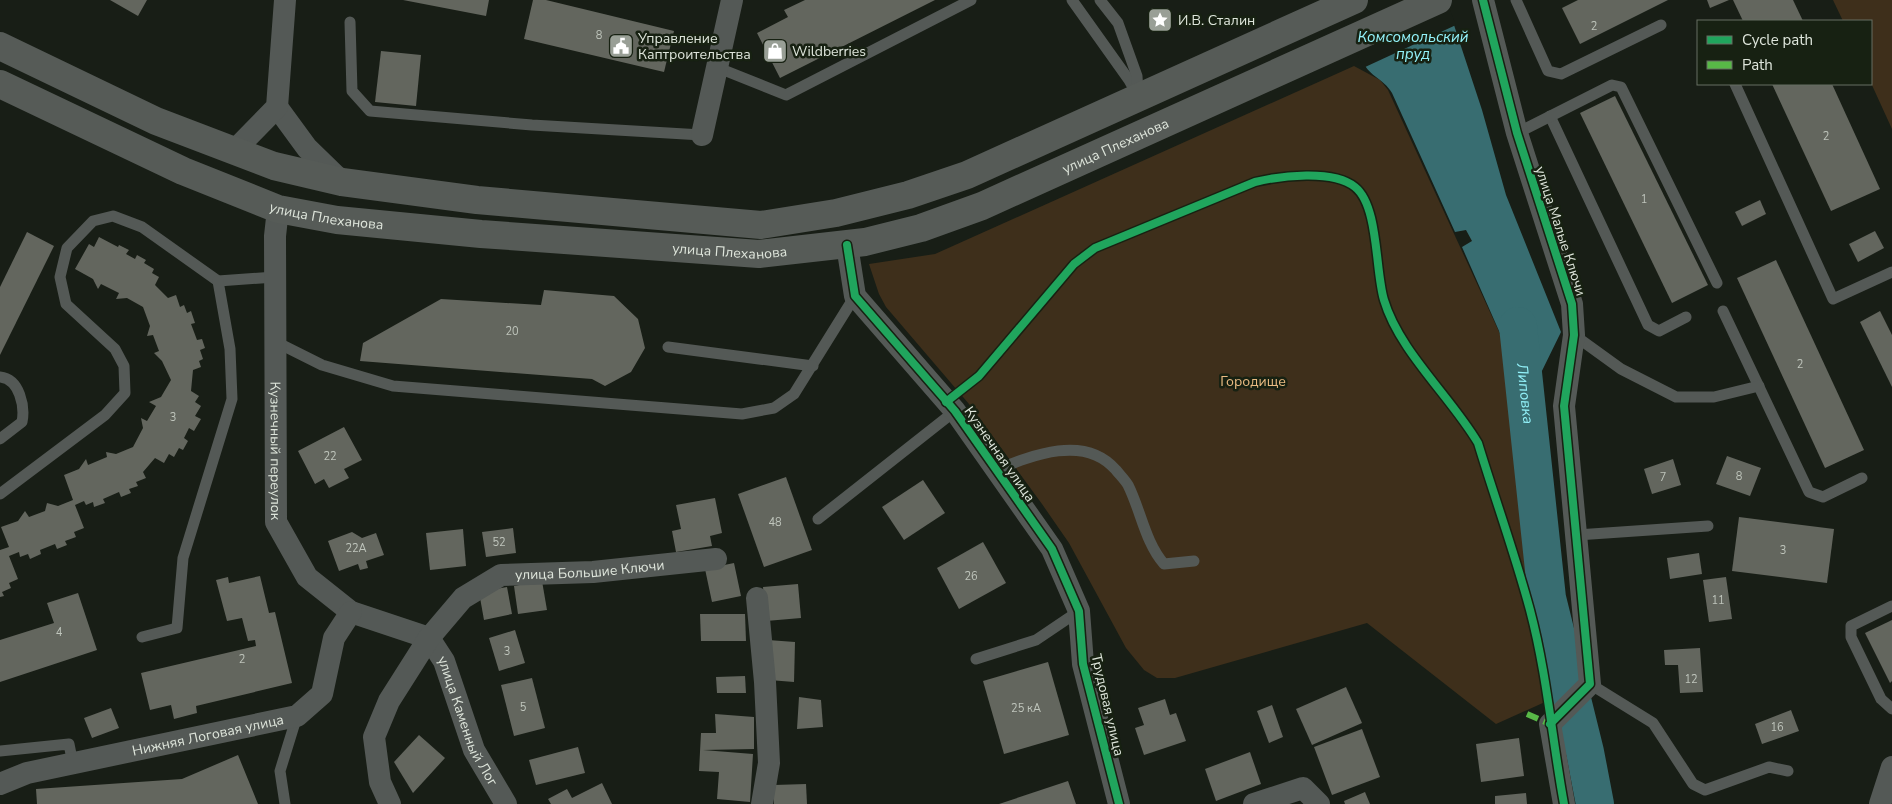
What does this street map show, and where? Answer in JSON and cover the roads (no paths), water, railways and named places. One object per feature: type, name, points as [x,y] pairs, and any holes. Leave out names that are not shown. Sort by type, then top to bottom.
[{"type":"main road","name":"улица Плеханова","points":[[0,46],[156,121],[274,166],[342,182],[477,200],[761,225],[836,213],[916,192],[967,175],[1138,96],[1354,0]]},
{"type":"main road","name":"улица Плеханова","points":[[0,84],[183,171],[278,209],[337,220],[481,234],[758,254],[848,245],[921,228],[982,206],[1438,0]]},
{"type":"street","points":[[234,151],[277,107],[285,0]]},
{"type":"street","points":[[702,135],[732,0]]},
{"type":"street","name":"улица Малые Ключи","points":[[1483,0],[1517,134],[1572,304],[1574,335],[1564,406],[1590,684]]},
{"type":"street","points":[[277,107],[307,148],[342,182]]},
{"type":"street","name":"Кузнечный переулок","points":[[278,209],[275,276],[276,522],[307,577],[350,612],[428,638]]},
{"type":"street","points":[[848,245],[855,296]]},
{"type":"street","name":"Кузнечная улица","points":[[855,296],[954,411],[1052,549],[1078,611]]},
{"type":"street","name":"улица Большие Ключи","points":[[390,804],[380,782],[374,737],[389,701],[428,638],[463,598],[500,575],[594,572],[716,559]]},
{"type":"street","points":[[758,598],[766,682],[769,763],[762,804]]},
{"type":"street","name":"Трудовая улица","points":[[1078,611],[1083,664],[1119,804]]},
{"type":"street","name":"Нижняя Логовая улица","points":[[0,784],[27,773],[297,716],[322,694],[334,638],[350,612]]},
{"type":"street","name":"улица Каменный Лог","points":[[428,638],[444,661],[474,750],[506,804]]},
{"type":"street","points":[[1564,804],[1550,724],[1590,684]]},
{"type":"street","points":[[1880,804],[1892,767]]},
{"type":"street","points":[[1254,804],[1303,788],[1319,804]]},
{"type":"lane","points":[[716,67],[786,95],[971,0]]},
{"type":"lane","points":[[1072,0],[1129,80],[1138,96]]},
{"type":"lane","points":[[1100,0],[1118,22],[1138,76],[1138,96]]},
{"type":"lane","points":[[1516,0],[1548,71],[1561,74],[1660,25]]},
{"type":"lane","points":[[350,22],[352,91],[370,111],[532,125],[702,135]]},
{"type":"lane","points":[[1517,134],[1612,85],[1621,87],[1717,283]]},
{"type":"lane","points":[[1735,85],[1833,299],[1892,272]]},
{"type":"lane","points":[[1550,116],[1648,325],[1659,331],[1686,317]]},
{"type":"lane","points":[[0,494],[105,415],[125,393],[124,366],[115,348],[66,304],[60,277],[68,248],[93,221],[113,216],[142,227],[218,281],[275,276]]},
{"type":"lane","points":[[142,637],[177,628],[183,558],[232,399],[230,349],[218,281]]},
{"type":"lane","points":[[276,342],[322,365],[393,386],[742,414],[774,408],[794,394],[855,296]]},
{"type":"lane","points":[[1723,311],[1809,492],[1823,498],[1862,478]]},
{"type":"lane","points":[[1574,335],[1620,369],[1676,397],[1714,396],[1758,386]]},
{"type":"lane","points":[[668,347],[813,366]]},
{"type":"lane","points":[[0,377],[5,377],[19,391],[24,410],[22,422],[0,439]]},
{"type":"lane","points":[[818,519],[954,411]]},
{"type":"lane","points":[[996,470],[1032,456],[1077,449],[1107,460],[1128,483],[1155,554],[1164,564],[1194,561]]},
{"type":"lane","points":[[1577,535],[1708,526]]},
{"type":"lane","points":[[1892,606],[1851,626],[1851,637],[1880,699],[1892,709]]},
{"type":"lane","points":[[976,659],[1036,640],[1078,611]]},
{"type":"lane","points":[[1590,684],[1654,723],[1693,784],[1705,790],[1769,767],[1788,772]]},
{"type":"lane","points":[[285,804],[280,771],[297,716]]},
{"type":"lane","points":[[0,751],[70,744],[73,764]]},
{"type":"water","name":"Комсомольский пруд","points":[[1453,22],[1482,110],[1506,195],[1561,332],[1538,379],[1523,378],[1510,350],[1513,345],[1510,337],[1503,340],[1462,247],[1472,241],[1466,230],[1455,232],[1392,93],[1385,84],[1369,71],[1363,62]]},
{"type":"waterway","name":"Липовка","points":[[1518,326],[1547,598],[1585,752],[1595,804]]},
{"type":"place","name":"И.В. Сталин","points":[[1160,20]]},
{"type":"place","name":"Управление Каптроительства","points":[[621,46]]},
{"type":"place","name":"Wildberries","points":[[775,51]]},
{"type":"park label","name":"Городище","points":[[1253,381]]}]
